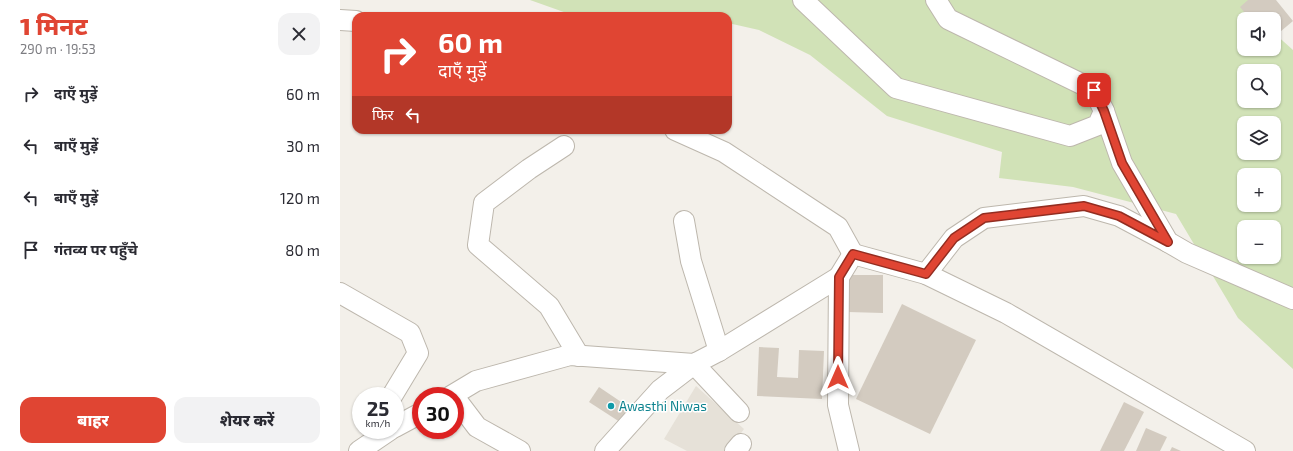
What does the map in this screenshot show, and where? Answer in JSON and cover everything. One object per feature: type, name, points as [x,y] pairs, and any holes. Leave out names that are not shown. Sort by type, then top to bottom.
[{"type":"street","points":[[803,0],[896,88],[1070,136],[1098,125],[1104,111]]},
{"type":"street","points":[[936,0],[948,19],[1094,90],[1104,111],[1122,163],[1168,242]]},
{"type":"street","points":[[340,20],[352,21]]},
{"type":"street","points":[[684,134],[724,152],[838,227],[853,254],[926,274],[1006,313],[1221,445],[1245,451]]},
{"type":"street","points":[[564,146],[529,169],[484,203],[478,246],[549,306],[579,356]]},
{"type":"street","points":[[926,274],[954,238],[984,218],[1084,206],[1119,216],[1187,252],[1293,299]]},
{"type":"street","points":[[684,222],[691,260],[720,351]]},
{"type":"street","points":[[606,451],[660,390],[694,364],[720,351],[839,277],[853,254]]},
{"type":"street","points":[[839,277],[838,406],[849,451]]},
{"type":"street","points":[[340,294],[410,333],[418,354],[398,387]]},
{"type":"street","points":[[464,389],[476,382],[570,355],[694,364],[739,412]]},
{"type":"street","points":[[464,411],[476,427],[520,451]]},
{"type":"street","points":[[359,451],[376,439]]},
{"type":"shaded area","points":[[696,386],[744,429],[728,451],[687,451],[664,439]]},
{"type":"green space","points":[[530,0],[1261,0],[1265,12],[1237,12],[1237,56],[1281,56],[1281,39],[1293,50],[1293,369],[1238,318],[1176,214],[1073,187],[999,178],[1002,152],[887,116],[810,55],[759,30],[732,24],[732,12],[564,12]]},
{"type":"building","points":[[1248,0],[1276,0],[1293,21],[1281,31],[1281,12],[1244,12],[1240,7]]},
{"type":"building","points":[[848,275],[883,275],[883,313],[848,312]]},
{"type":"building","points":[[902,304],[976,340],[930,434],[856,399]]},
{"type":"building","points":[[759,347],[779,348],[777,377],[798,378],[799,350],[824,351],[822,399],[757,396]]},
{"type":"building","name":"Awasthi Niwas","points":[[599,387],[633,410],[623,424],[589,402]]},
{"type":"building","points":[[1124,402],[1144,412],[1124,451],[1100,451]]},
{"type":"building","points":[[1146,428],[1167,437],[1160,451],[1136,451]]},
{"type":"building","points":[[1172,447],[1181,451],[1170,451]]},
{"type":"place","name":"Awasthi Niwas","points":[[611,406]]},
{"type":"route","points":[[838,377],[839,277],[853,254],[926,274],[954,238],[984,218],[1084,206],[1119,216],[1168,242],[1122,163],[1104,111],[1094,90]]}]
